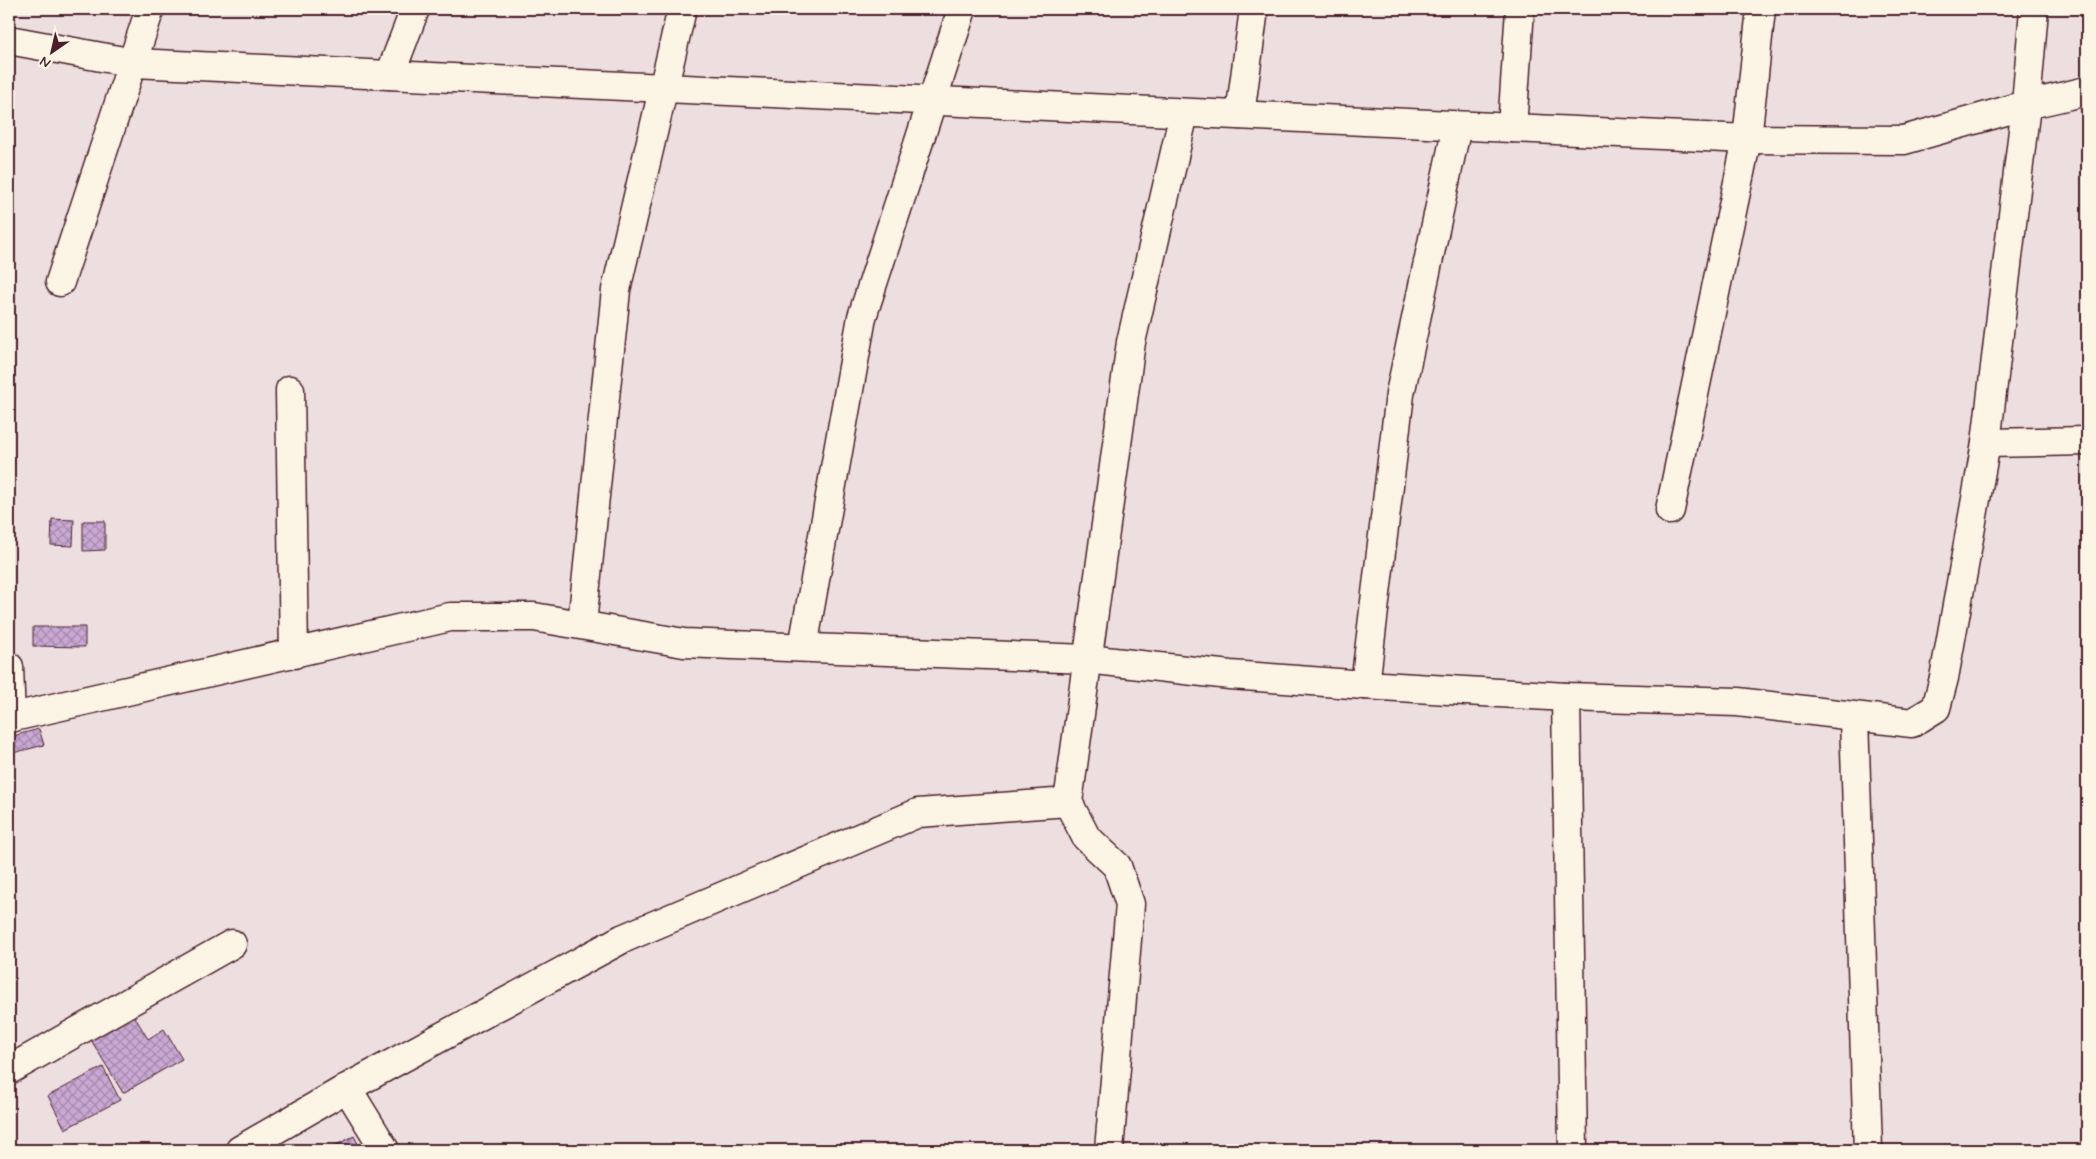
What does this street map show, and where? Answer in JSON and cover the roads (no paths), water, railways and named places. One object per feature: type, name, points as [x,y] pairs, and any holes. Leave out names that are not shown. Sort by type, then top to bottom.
[{"type":"street","points":[[60,282],[134,63],[150,9]]},
{"type":"street","points":[[390,75],[415,9]]},
{"type":"street","points":[[582,624],[616,290],[682,9]]},
{"type":"street","points":[[803,647],[862,317],[930,101],[962,9]]},
{"type":"street","points":[[1240,115],[1254,9]]},
{"type":"street","points":[[1512,128],[1520,9]]},
{"type":"street","points":[[1670,510],[1747,139],[1761,9]]},
{"type":"street","points":[[9,667],[10,718],[450,617],[534,617],[684,643],[1087,659],[1230,675],[1365,685],[1566,697],[1738,702],[1854,718],[1912,723],[1936,708],[1944,678],[1986,443],[2026,105],[2034,9]]},
{"type":"street","points":[[9,40],[134,63],[1747,139],[1904,140],[2026,105],[2087,91]]},
{"type":"street","points":[[1109,1150],[1130,904],[1117,866],[1086,838],[1068,802],[1131,342],[1184,113]]},
{"type":"street","points":[[1365,685],[1400,394],[1457,126]]},
{"type":"street","points":[[290,390],[294,654]]},
{"type":"street","points":[[1986,443],[2087,441]]},
{"type":"street","points":[[1566,697],[1573,1150]]},
{"type":"street","points":[[1854,718],[1868,1150]]},
{"type":"street","points":[[240,1150],[347,1088],[622,939],[918,813],[1068,802]]},
{"type":"street","points":[[9,1070],[232,944]]},
{"type":"street","points":[[347,1088],[385,1150]]}]
